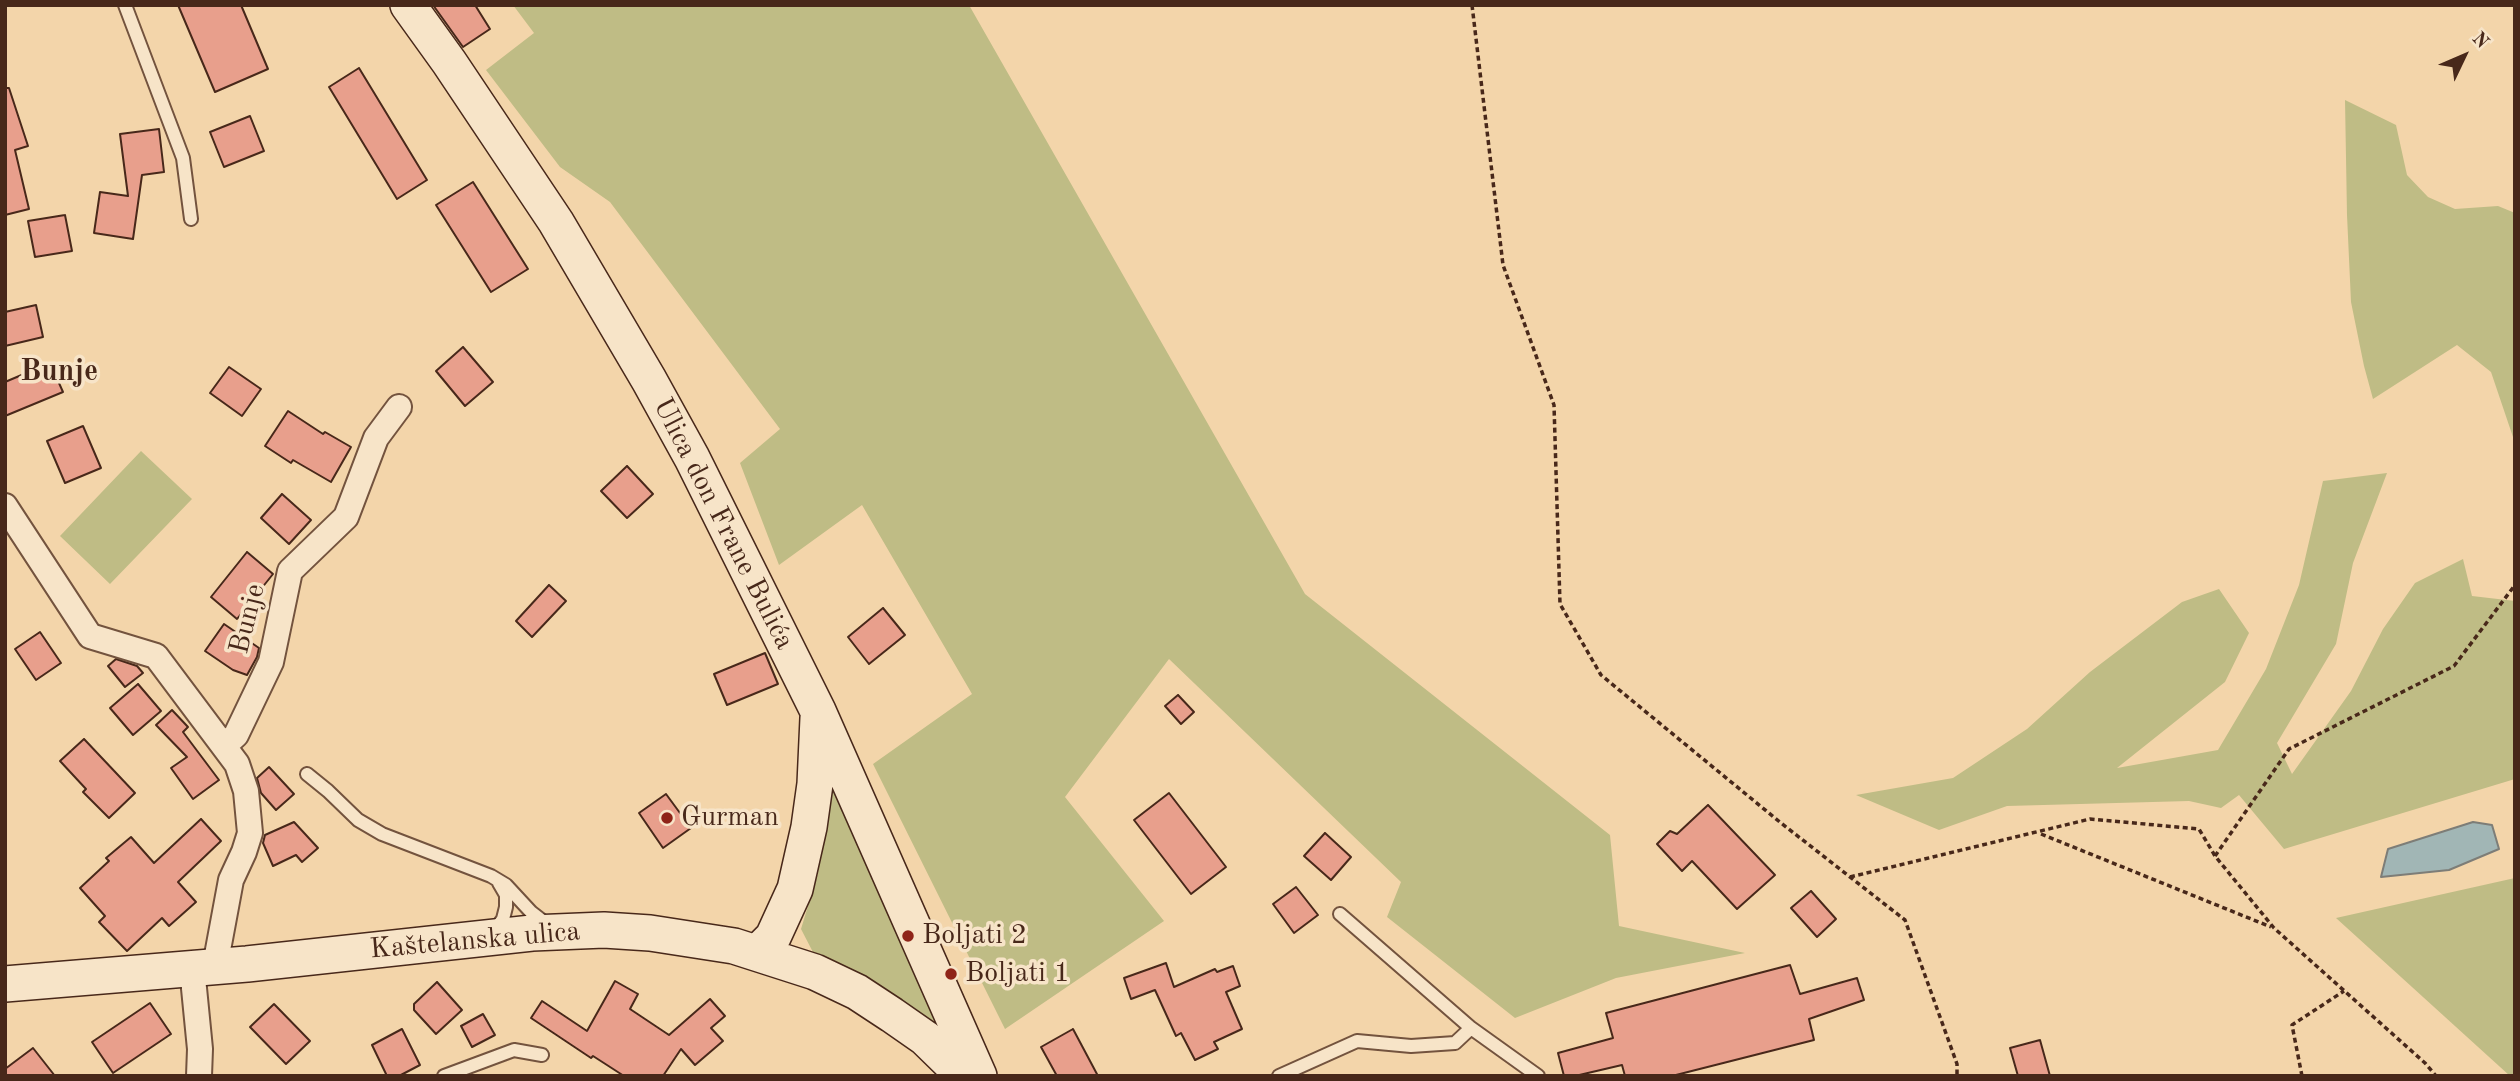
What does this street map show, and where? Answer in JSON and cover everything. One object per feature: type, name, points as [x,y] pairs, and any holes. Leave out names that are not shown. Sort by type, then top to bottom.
[{"type":"street","name":"Ulica don Frane Bulića","points":[[408,5],[556,222],[692,458],[818,711],[979,1076]]},
{"type":"street","name":"Bunje","points":[[225,746],[240,728],[271,662],[290,571],[346,517],[376,438],[399,407]]},
{"type":"street","points":[[5,506],[90,636],[156,656],[237,764],[246,792],[250,833],[231,880],[204,967],[199,1076]]},
{"type":"street","points":[[758,952],[773,937],[796,889],[815,783],[818,711]]},
{"type":"street","name":"Kaštelanska ulica","points":[[5,984],[563,931],[650,933],[758,952],[815,972],[857,992],[925,1038],[964,1076]]},
{"type":"lane","points":[[125,5],[183,158],[191,219]]},
{"type":"lane","points":[[307,774],[358,820],[382,834],[491,876],[506,885],[541,920],[563,931]]},
{"type":"lane","points":[[485,938],[503,919],[506,907],[506,895],[501,885],[491,876]]},
{"type":"lane","points":[[1340,914],[1471,1028],[1538,1076]]},
{"type":"lane","points":[[1279,1076],[1357,1041],[1411,1046],[1455,1043],[1471,1028]]},
{"type":"lane","points":[[446,1075],[514,1050],[542,1055]]},
{"type":"path","points":[[1472,5],[1503,265],[1554,405],[1560,604],[1601,675],[1905,920],[1957,1063],[1957,1076]]},
{"type":"path","points":[[2215,856],[2289,749],[2454,666],[2515,585]]},
{"type":"path","points":[[1850,877],[2090,819],[2199,829],[2215,856],[2274,928],[2425,1063],[2435,1076]]},
{"type":"path","points":[[2039,833],[2274,928]]},
{"type":"path","points":[[2302,1076],[2292,1025],[2344,991]]},
{"type":"shaded area","points":[[513,5],[969,5],[1305,594],[1610,835],[1619,926],[1745,953],[1616,978],[1515,1018],[1387,917],[1401,882],[1169,659],[1065,797],[1164,921],[1005,1029],[873,764],[972,694],[862,505],[779,565],[740,463],[780,429],[610,202],[560,167],[486,70],[534,33]]},
{"type":"shaded area","points":[[2345,100],[2396,125],[2407,175],[2428,197],[2455,209],[2498,206],[2515,213],[2515,443],[2491,372],[2457,345],[2373,399],[2351,302]]},
{"type":"shaded area","points":[[141,451],[192,499],[110,584],[60,536]]},
{"type":"shaded area","points":[[2387,473],[2353,563],[2336,644],[2277,743],[2292,774],[2351,691],[2383,629],[2415,583],[2463,559],[2472,596],[2515,601],[2515,779],[2284,849],[2239,795],[2221,808],[2189,801],[2007,806],[1939,830],[1856,795],[1953,778],[2027,729],[2090,672],[2182,602],[2219,589],[2249,633],[2225,682],[2117,768],[2218,750],[2266,669],[2299,585],[2323,481]]},
{"type":"shaded area","points":[[830,779],[937,1023],[852,973],[816,958],[801,929],[818,873]]},
{"type":"shaded area","points":[[2473,822],[2492,825],[2499,849],[2449,870],[2381,877],[2388,849]]},
{"type":"shaded area","points":[[2515,878],[2515,1076],[2510,1076],[2336,918]]},
{"type":"building","points":[[178,5],[241,5],[268,69],[215,92]]},
{"type":"building","points":[[433,5],[475,5],[490,29],[463,47]]},
{"type":"building","points":[[359,68],[427,180],[397,199],[329,87]]},
{"type":"building","points":[[5,88],[9,88],[28,146],[15,150],[29,209],[5,215]]},
{"type":"building","points":[[250,116],[264,151],[224,167],[210,132]]},
{"type":"building","points":[[159,129],[164,172],[142,175],[133,239],[94,233],[100,192],[128,196],[120,134]]},
{"type":"building","points":[[473,182],[528,269],[491,292],[436,205]]},
{"type":"building","points":[[65,215],[72,251],[35,257],[28,221]]},
{"type":"building","points":[[36,305],[43,337],[5,346],[5,312]]},
{"type":"building","points":[[463,347],[493,382],[465,406],[436,371]]},
{"type":"building","points":[[50,363],[63,392],[5,416],[5,382]]},
{"type":"building","points":[[229,367],[261,389],[242,416],[210,393]]},
{"type":"building","points":[[288,411],[323,434],[325,432],[351,447],[331,482],[293,460],[291,463],[265,446]]},
{"type":"building","points":[[83,426],[101,468],[65,483],[47,441]]},
{"type":"building","points":[[627,466],[653,494],[627,518],[601,491]]},
{"type":"building","points":[[282,494],[311,520],[289,544],[261,518]]},
{"type":"building","points":[[247,552],[273,574],[237,619],[211,597]]},
{"type":"building","points":[[549,585],[566,601],[532,637],[516,621]]},
{"type":"building","points":[[883,608],[905,635],[869,664],[848,637]]},
{"type":"building","points":[[224,624],[259,648],[247,675],[233,670],[205,651]]},
{"type":"building","points":[[40,632],[61,663],[36,680],[15,649]]},
{"type":"building","points":[[765,653],[778,684],[727,705],[714,674]]},
{"type":"building","points":[[116,659],[137,666],[143,673],[125,687],[108,666]]},
{"type":"building","points":[[138,684],[161,711],[133,735],[110,708]]},
{"type":"building","points":[[1178,695],[1194,712],[1181,724],[1165,706]]},
{"type":"building","points":[[172,710],[188,727],[183,732],[219,780],[193,799],[171,768],[187,757],[156,725]]},
{"type":"building","points":[[84,739],[135,793],[109,818],[83,792],[86,789],[60,761]]},
{"type":"building","points":[[269,767],[294,794],[276,810],[261,793],[257,778]]},
{"type":"building","points":[[1169,793],[1226,867],[1191,894],[1134,820]]},
{"type":"building","points":[[666,794],[691,828],[663,848],[639,813]]},
{"type":"building","points":[[1708,805],[1775,875],[1737,909],[1692,861],[1682,871],[1657,844],[1670,831],[1677,834]]},
{"type":"building","points":[[201,819],[221,841],[178,882],[196,902],[169,926],[162,918],[127,951],[99,922],[105,916],[80,888],[109,861],[106,858],[131,837],[154,863]]},
{"type":"building","points":[[294,822],[318,848],[302,862],[296,855],[273,866],[263,843],[265,835]]},
{"type":"building","points":[[1325,833],[1351,857],[1331,880],[1304,856]]},
{"type":"building","points":[[1296,887],[1318,915],[1294,933],[1273,904]]},
{"type":"building","points":[[1811,891],[1836,919],[1817,937],[1791,908]]},
{"type":"building","points":[[1166,963],[1174,987],[1215,969],[1217,972],[1233,966],[1240,986],[1226,992],[1242,1029],[1214,1042],[1218,1049],[1195,1060],[1181,1033],[1176,1036],[1155,990],[1131,999],[1124,978]]},
{"type":"building","points":[[1790,965],[1800,994],[1857,978],[1864,1000],[1809,1019],[1814,1040],[1672,1076],[1625,1076],[1622,1065],[1564,1076],[1558,1053],[1613,1038],[1606,1013]]},
{"type":"building","points":[[615,981],[638,994],[630,1009],[669,1035],[710,999],[725,1016],[711,1028],[723,1041],[695,1065],[681,1049],[663,1076],[624,1076],[593,1056],[591,1058],[531,1018],[542,1001],[587,1031]]},
{"type":"building","points":[[437,982],[462,1010],[436,1034],[414,1010],[414,1004]]},
{"type":"building","points":[[150,1003],[171,1034],[113,1073],[92,1042]]},
{"type":"building","points":[[274,1004],[310,1041],[286,1064],[250,1027]]},
{"type":"building","points":[[483,1014],[495,1035],[472,1047],[461,1026]]},
{"type":"building","points":[[402,1029],[420,1065],[399,1076],[387,1076],[372,1045]]},
{"type":"building","points":[[1073,1029],[1098,1076],[1057,1076],[1041,1047]]},
{"type":"building","points":[[2040,1040],[2050,1076],[2018,1076],[2010,1048]]},
{"type":"building","points":[[33,1048],[55,1076],[5,1076],[5,1069]]},
{"type":"place","name":"Gurman","points":[[667,818]]},
{"type":"place","name":"Boljati 2","points":[[908,936]]},
{"type":"place","name":"Boljati 1","points":[[951,974]]},
{"type":"district","name":"Bunje","points":[[59,372]]}]
